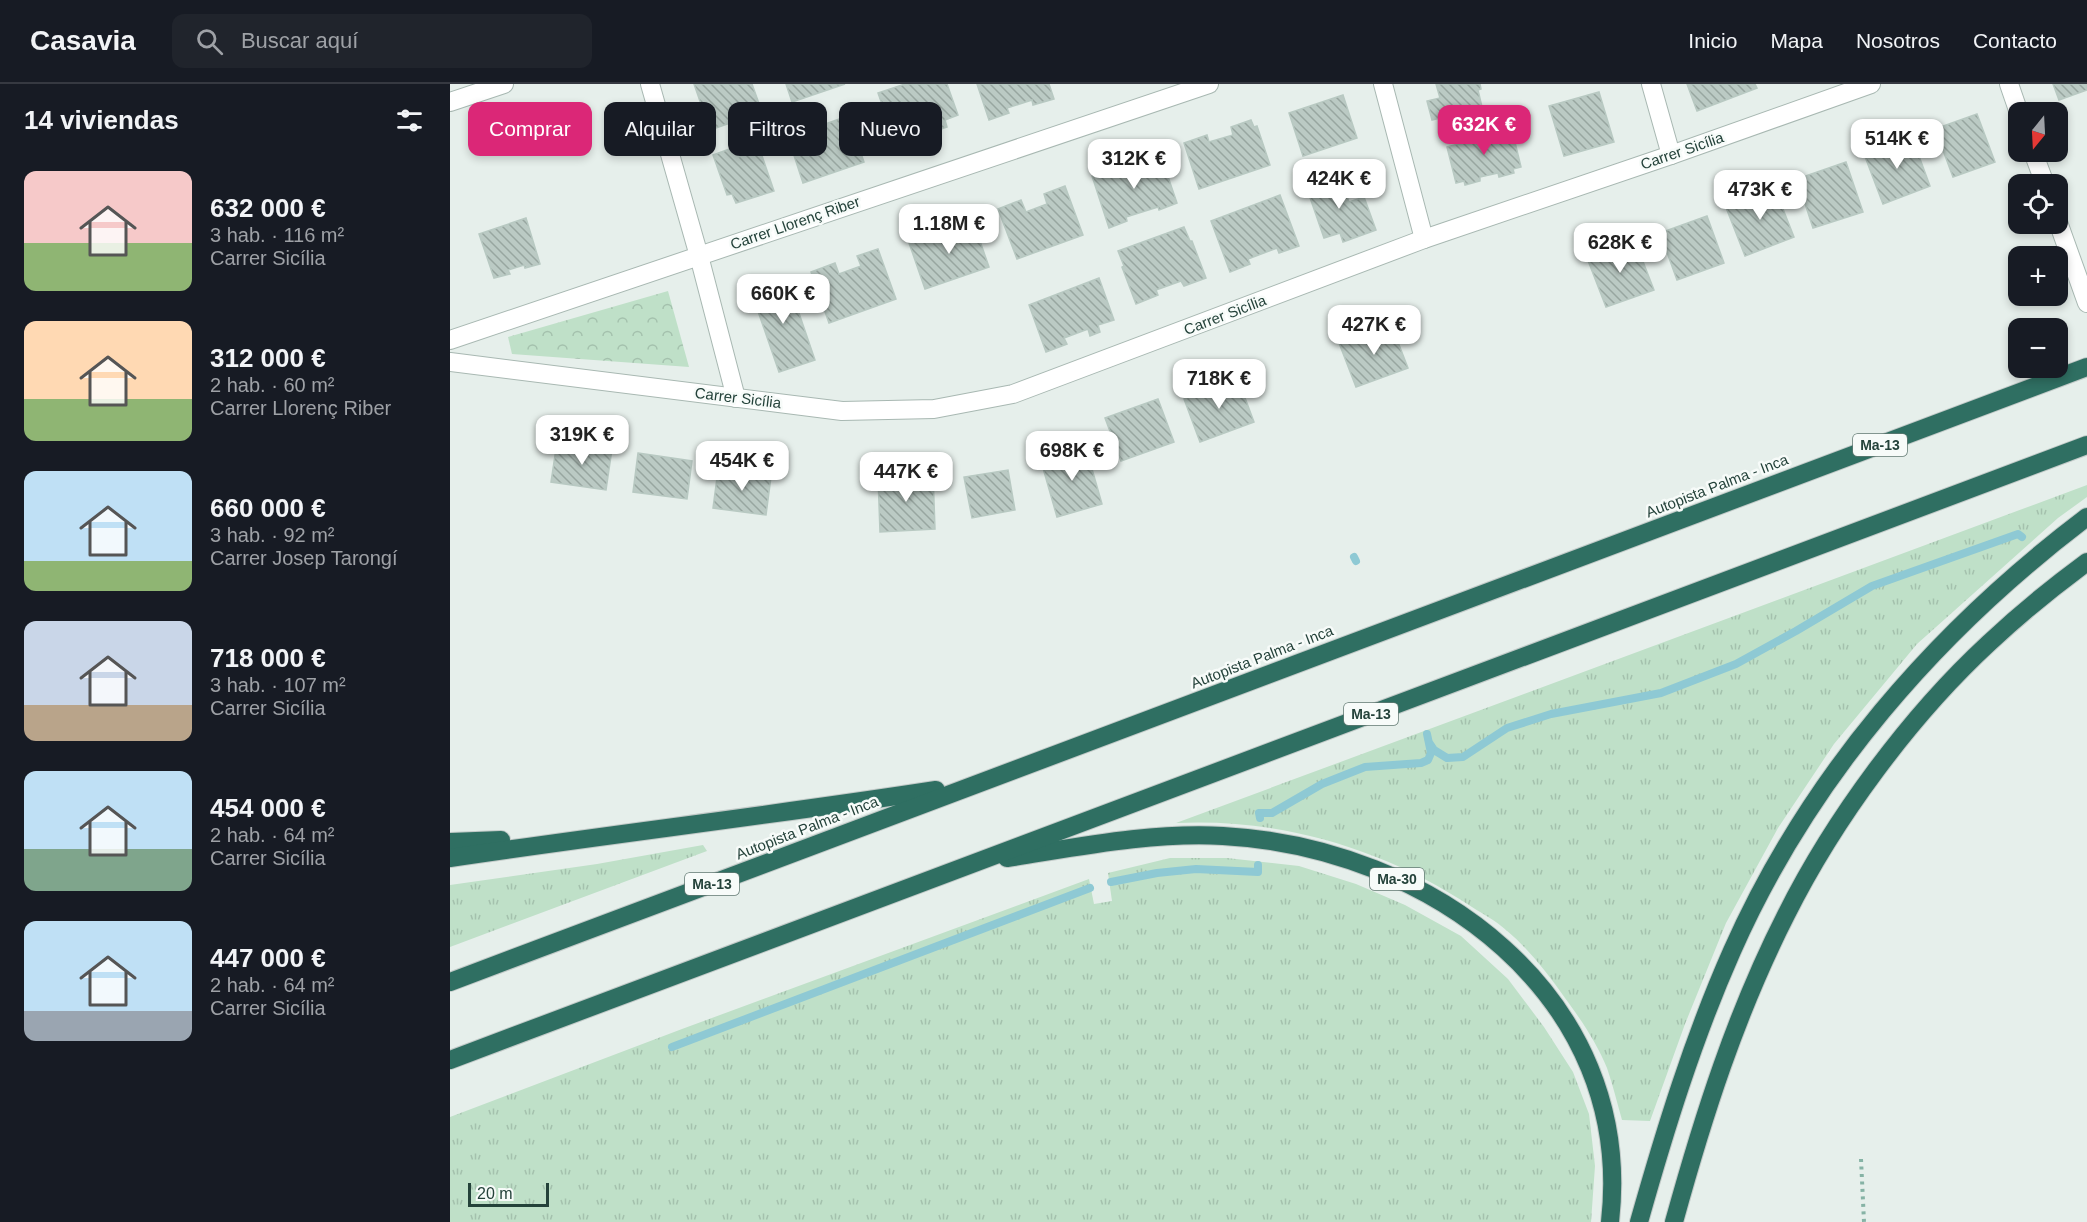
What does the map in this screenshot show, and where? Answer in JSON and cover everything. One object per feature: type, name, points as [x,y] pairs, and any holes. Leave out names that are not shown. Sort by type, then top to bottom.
[{"type":"highway","name":"Autopista Palma - Inca","points":[[450,982],[2087,367]]},
{"type":"highway","name":"Ma-13","points":[[450,1060],[2087,445]]},
{"type":"highway","points":[[1639,1222],[1680,1084],[1714,993],[1755,902],[1803,819],[1868,728],[1933,652],[2008,579],[2087,517]]},
{"type":"highway","points":[[1674,1222],[1712,1092],[1746,1002],[1786,913],[1830,838],[1894,748],[1959,673],[1987,644],[2027,609],[2087,562]]},
{"type":"highway","points":[[450,858],[598,836],[832,806],[973,784]]},
{"type":"highway","name":"Ma-30","points":[[972,863],[1180,834],[1225,836],[1302,847],[1343,858],[1382,872],[1454,909],[1490,935],[1520,963],[1567,1023],[1586,1056],[1599,1089],[1609,1128],[1612,1163],[1610,1222]]},
{"type":"highway","points":[[450,842],[598,836]]},
{"type":"street","points":[[450,102],[504,84]]},
{"type":"street","points":[[650,84],[699,256],[735,398]]},
{"type":"street","name":"Carrer Llorenç Riber","points":[[450,340],[1209,84]]},
{"type":"street","points":[[1383,84],[1424,239]]},
{"type":"street","points":[[1651,84],[1671,156]]},
{"type":"street","name":"Carrer Sicília","points":[[450,362],[854,411],[934,409],[1013,394],[1424,239],[1671,156],[1870,84]]},
{"type":"street","points":[[2009,84],[2015,102]]},
{"type":"street","points":[[2062,234],[2087,303]]},
{"type":"path","points":[[1861,1159],[1863,1222]]},
{"type":"green space","points":[[668,291],[689,367],[512,354],[508,337]]},
{"type":"green space","points":[[2087,485],[2087,497],[2058,518],[1917,644],[1834,744],[1778,828],[1726,923],[1685,1024],[1650,1121],[1622,1120],[1607,1068],[1583,1023],[1530,954],[1514,937],[1489,918],[1403,869],[1330,841],[1254,826],[1176,823]]},
{"type":"green space","points":[[703,845],[707,851],[450,947],[450,885],[597,864]]},
{"type":"green space","points":[[1170,858],[1227,858],[1299,866],[1356,884],[1405,905],[1461,936],[1508,979],[1544,1027],[1573,1072],[1589,1114],[1595,1166],[1591,1222],[450,1222],[450,1117],[1089,879],[1094,904],[1112,901],[1108,873]]},
{"type":"building","points":[[694,84],[752,84],[758,102],[728,102],[728,124],[716,128],[716,102],[700,102]]},
{"type":"building","points":[[786,84],[845,84],[792,102]]},
{"type":"building","points":[[905,84],[947,84],[958,115],[945,120],[947,127],[942,129],[942,102],[881,102],[878,93]]},
{"type":"building","points":[[977,84],[1049,84],[1054,99],[1033,105],[1032,100],[1007,108],[1009,113],[989,120]]},
{"type":"building","points":[[1436,84],[1480,84],[1481,89],[1478,90],[1482,107],[1432,120],[1427,101],[1440,98]]},
{"type":"building","points":[[1687,84],[1755,84],[1757,88],[1697,111]]},
{"type":"building","points":[[2053,84],[2087,84],[2087,90],[2059,100]]},
{"type":"building","points":[[1599,92],[1614,142],[1564,156],[1549,106]]},
{"type":"building","points":[[1343,95],[1357,138],[1303,156],[1289,113]]},
{"type":"building","points":[[1977,114],[1995,162],[1953,177],[1935,129]]},
{"type":"building","points":[[839,119],[839,156],[862,156],[864,162],[803,183],[794,156],[827,156],[827,123]]},
{"type":"building","points":[[1251,120],[1254,127],[1257,126],[1270,165],[1199,189],[1184,143],[1207,135],[1209,142],[1233,135],[1231,127]]},
{"type":"building","points":[[1489,129],[1491,136],[1512,130],[1521,167],[1513,169],[1514,173],[1499,177],[1498,173],[1480,177],[1480,181],[1465,185],[1464,181],[1456,183],[1447,147],[1469,141],[1467,134]]},
{"type":"building","points":[[1912,137],[1930,186],[1883,204],[1864,154]]},
{"type":"building","points":[[728,150],[728,156],[762,156],[774,191],[736,203],[732,194],[727,195],[713,156]]},
{"type":"building","points":[[1160,153],[1177,203],[1159,210],[1158,207],[1126,217],[1127,221],[1109,228],[1092,176],[1116,168],[1117,173],[1138,165],[1137,160]]},
{"type":"building","points":[[1846,162],[1863,212],[1813,228],[1797,179]]},
{"type":"building","points":[[1339,174],[1349,202],[1364,197],[1376,230],[1343,242],[1340,233],[1324,238],[1306,186]]},
{"type":"building","points":[[1065,186],[1083,235],[1017,259],[998,209],[1021,200],[1026,212],[1047,204],[1044,194]]},
{"type":"building","points":[[1774,186],[1794,237],[1745,256],[1725,205]]},
{"type":"building","points":[[1280,195],[1299,246],[1279,253],[1277,248],[1248,259],[1250,264],[1230,272],[1211,221]]},
{"type":"building","points":[[1707,216],[1724,263],[1677,280],[1660,233]]},
{"type":"building","points":[[526,218],[540,264],[525,268],[524,265],[508,270],[510,274],[494,278],[479,234]]},
{"type":"building","points":[[972,218],[989,267],[925,289],[908,240],[929,233],[932,243],[955,236],[951,225]]},
{"type":"building","points":[[1184,227],[1192,241],[1206,278],[1184,286],[1181,281],[1156,290],[1158,295],[1136,304],[1118,251]]},
{"type":"building","points":[[1635,241],[1654,290],[1606,307],[1587,258]]},
{"type":"building","points":[[878,249],[896,299],[829,323],[811,272],[835,263],[839,274],[861,266],[857,256]]},
{"type":"building","points":[[787,278],[815,360],[779,372],[751,291]]},
{"type":"building","points":[[1099,278],[1114,320],[1098,325],[1100,332],[1090,336],[1088,329],[1064,338],[1067,344],[1046,352],[1029,305]]},
{"type":"building","points":[[1391,324],[1408,368],[1356,387],[1339,343]]},
{"type":"building","points":[[1238,379],[1254,422],[1200,442],[1184,399]]},
{"type":"building","points":[[1158,399],[1174,442],[1121,461],[1105,418]]},
{"type":"building","points":[[557,442],[612,449],[606,490],[551,482]]},
{"type":"building","points":[[1086,448],[1102,504],[1057,517],[1041,461]]},
{"type":"building","points":[[638,453],[692,461],[687,499],[633,492]]},
{"type":"building","points":[[718,470],[771,477],[766,515],[713,508]]},
{"type":"building","points":[[1008,470],[1015,510],[972,518],[964,477]]},
{"type":"building","points":[[933,474],[935,529],[880,532],[878,476]]},
{"type":"waterway","points":[[1430,744],[1434,750],[1447,758],[1463,757],[1507,728],[1551,714],[1661,693],[1736,664],[1872,586],[2018,534],[2022,537]]},
{"type":"waterway","points":[[1354,557],[1356,561]]},
{"type":"waterway","points":[[1260,818],[1259,813],[1272,813],[1322,784],[1365,767],[1421,763],[1428,760],[1431,753],[1427,734]]},
{"type":"waterway","points":[[1111,882],[1157,873],[1196,869],[1258,872],[1258,865]]},
{"type":"waterway","points":[[672,1047],[1090,888]]}]
